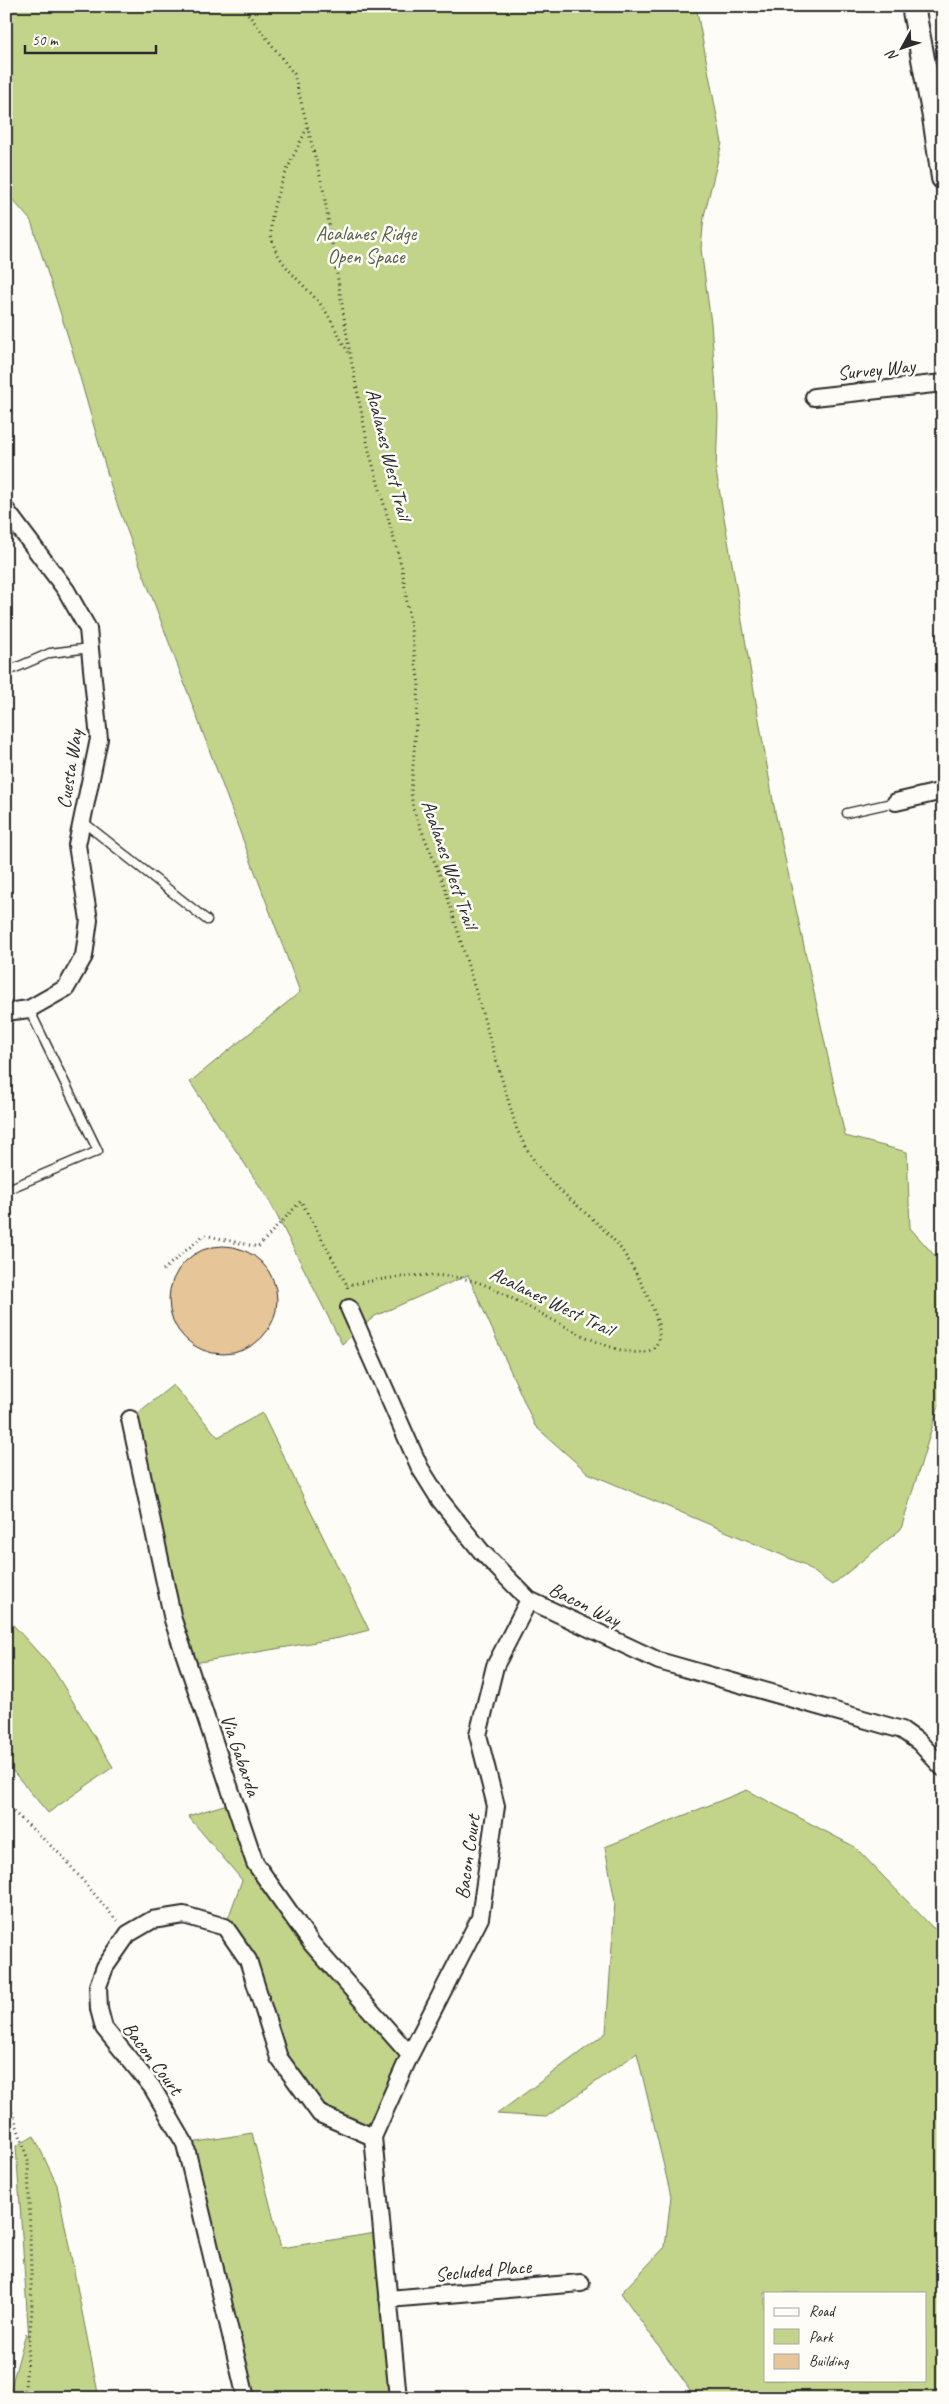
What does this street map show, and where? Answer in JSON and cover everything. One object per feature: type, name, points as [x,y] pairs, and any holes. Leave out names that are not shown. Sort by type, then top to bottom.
[{"type":"street","points":[[913,6],[939,122],[943,178]]},
{"type":"street","name":"Survey Way","points":[[814,397],[943,383]]},
{"type":"street","name":"Cuesta Way","points":[[6,510],[66,590],[88,629],[99,739],[77,846],[89,920],[84,956],[66,988],[29,1009],[6,1012]]},
{"type":"street","points":[[896,802],[943,791]]},
{"type":"street","name":"Bacon Way","points":[[349,1308],[420,1468],[440,1500],[481,1551],[529,1600],[659,1661],[902,1730],[920,1742],[943,1768]]},
{"type":"street","name":"Via Gabarda","points":[[130,1419],[173,1620],[254,1863],[312,1944],[410,2055]]},
{"type":"street","name":"Bacon Court","points":[[398,2398],[373,2137],[410,2055],[480,1918],[496,1806],[478,1735],[495,1666],[529,1600]]},
{"type":"street","name":"Bacon Court","points":[[246,2398],[185,2144],[152,2087],[104,2028],[99,2009],[98,1986],[105,1967],[128,1934],[152,1920],[184,1914],[225,1927],[248,1960],[279,2058],[320,2114],[373,2137]]},
{"type":"street","name":"Secluded Place","points":[[388,2300],[581,2283]]},
{"type":"lane","points":[[6,672],[50,653],[90,648]]},
{"type":"lane","points":[[847,813],[896,802]]},
{"type":"lane","points":[[82,821],[207,920]]},
{"type":"lane","points":[[6,1190],[98,1151],[29,1009]]},
{"type":"path","name":"Acalanes West Trail","points":[[163,1270],[204,1235],[258,1247],[301,1201],[347,1285],[399,1276],[451,1275],[474,1280],[490,1287],[604,1346],[627,1352],[644,1352],[653,1349],[659,1340],[658,1324],[642,1287],[621,1250],[545,1175],[528,1151],[517,1130],[444,885],[413,809],[411,792],[418,684],[402,568],[369,451],[350,354],[323,188],[294,74],[242,6]]},
{"type":"path","points":[[307,127],[278,195],[270,226],[274,247],[300,284],[326,311],[350,354]]},
{"type":"path","points":[[6,1805],[62,1856],[128,1934]]},
{"type":"path","points":[[6,2093],[28,2160],[32,2310],[24,2398]]},
{"type":"green space","name":"Acalanes Ridge Open Space","points":[[6,6],[696,6],[722,143],[704,216],[701,249],[711,323],[718,415],[716,471],[775,812],[845,1136],[907,1152],[910,1228],[943,1265],[943,1402],[938,1408],[901,1529],[832,1585],[803,1564],[588,1473],[535,1426],[468,1275],[375,1316],[342,1344],[269,1200],[190,1082],[300,992],[113,493],[71,346],[31,221],[6,192]]},
{"type":"green space","points":[[173,1385],[218,1437],[262,1413],[369,1630],[339,1638],[188,1664],[130,1419]]},
{"type":"green space","points":[[6,1617],[53,1669],[113,1767],[48,1813],[6,1763]]},
{"type":"green space","points":[[747,1790],[855,1847],[933,1928],[943,1933],[943,2398],[696,2398],[621,2293],[665,2247],[671,2196],[637,2053],[546,2117],[497,2114],[606,2033],[615,1902],[605,1847]]},
{"type":"green space","points":[[234,1802],[255,1863],[410,2055],[373,2137],[314,2107],[279,2058],[248,1960],[225,1927],[242,1880],[188,1816]]},
{"type":"green space","points":[[252,2133],[281,2248],[382,2232],[398,2398],[246,2398],[185,2144]]},
{"type":"green space","points":[[34,2136],[57,2185],[99,2398],[8,2398],[26,2333],[29,2340],[16,2146]]},
{"type":"building","points":[[223,1246],[233,1247],[253,1255],[261,1262],[268,1270],[276,1290],[276,1310],[268,1330],[261,1338],[253,1345],[233,1353],[223,1354],[213,1353],[193,1345],[185,1338],[178,1330],[170,1310],[169,1300],[170,1290],[178,1270],[185,1262],[193,1255],[213,1247]]}]
